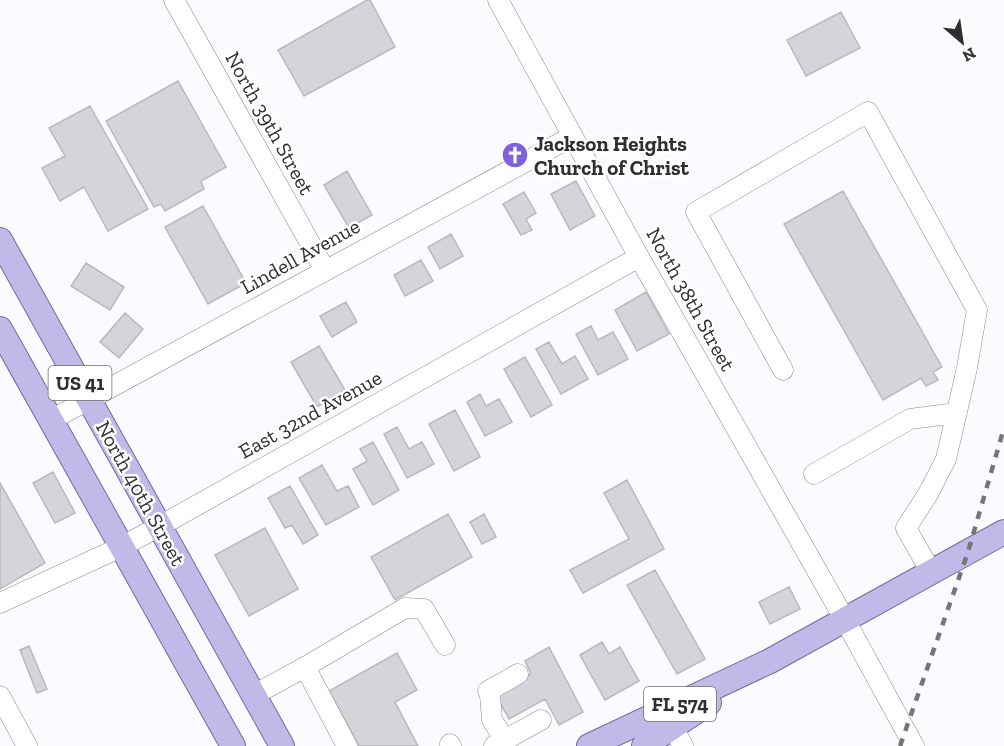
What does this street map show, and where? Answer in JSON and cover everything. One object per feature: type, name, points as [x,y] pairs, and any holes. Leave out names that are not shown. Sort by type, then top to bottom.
[{"type":"main road","name":"North 40th Street","points":[[0,240],[282,746]]},
{"type":"main road","name":"North 40th Street","points":[[0,329],[233,746]]},
{"type":"main road","name":"FL 574","points":[[590,746],[770,661],[1004,532]]},
{"type":"main road","name":"FL 574","points":[[644,746],[678,737],[770,661]]},
{"type":"street","name":"North 39th Street","points":[[174,0],[325,270]]},
{"type":"street","name":"North 38th Street","points":[[498,0],[639,257],[845,620]]},
{"type":"street","points":[[783,370],[696,212],[868,112],[977,310],[967,368],[946,459],[928,494],[906,528],[931,572]]},
{"type":"street","name":"Lindell Avenue","points":[[51,420],[573,136]]},
{"type":"street","name":"East 32nd Avenue","points":[[0,603],[122,547],[639,257]]},
{"type":"street","points":[[814,474],[910,419],[957,413]]},
{"type":"street","points":[[254,695],[405,608],[424,609],[445,645]]},
{"type":"street","points":[[845,620],[914,746]]},
{"type":"street","points":[[305,667],[347,746]]},
{"type":"street","points":[[518,674],[488,691],[492,720],[499,743],[541,720]]},
{"type":"street","points":[[0,696],[27,746]]},
{"type":"building","points":[[370,0],[395,47],[304,96],[278,50]]},
{"type":"building","points":[[841,12],[860,48],[806,76],[787,40]]},
{"type":"building","points":[[178,81],[226,167],[201,181],[204,189],[165,211],[161,204],[154,207],[106,121]]},
{"type":"building","points":[[90,106],[148,209],[108,231],[84,187],[60,201],[42,168],[65,156],[49,128]]},
{"type":"building","points":[[347,171],[372,215],[349,228],[324,185]]},
{"type":"building","points":[[576,181],[595,216],[570,230],[551,194]]},
{"type":"building","points":[[843,191],[942,367],[933,372],[938,380],[926,386],[921,378],[883,400],[784,224]]},
{"type":"building","points":[[524,192],[536,213],[526,219],[532,230],[521,235],[503,204]]},
{"type":"building","points":[[203,206],[246,283],[208,304],[165,227]]},
{"type":"building","points":[[451,234],[463,256],[440,269],[428,247]]},
{"type":"building","points":[[421,260],[433,281],[405,296],[394,275]]},
{"type":"building","points":[[86,263],[124,287],[110,310],[71,286]]},
{"type":"building","points":[[646,292],[669,334],[637,351],[615,310]]},
{"type":"building","points":[[346,302],[357,322],[332,337],[320,316]]},
{"type":"building","points":[[125,313],[143,329],[119,358],[100,342]]},
{"type":"building","points":[[591,326],[598,340],[613,332],[628,359],[598,375],[576,334]]},
{"type":"building","points":[[549,342],[562,364],[575,356],[588,379],[561,394],[536,349]]},
{"type":"building","points":[[319,346],[345,390],[317,407],[291,362]]},
{"type":"building","points":[[525,357],[552,405],[531,417],[504,369]]},
{"type":"building","points":[[480,394],[486,406],[499,399],[512,422],[485,436],[467,402]]},
{"type":"building","points":[[455,410],[480,457],[454,471],[429,424]]},
{"type":"building","points":[[397,427],[409,449],[422,442],[434,464],[407,478],[384,434]]},
{"type":"building","points":[[373,442],[399,490],[373,505],[353,469],[367,461],[360,449]]},
{"type":"building","points":[[322,465],[337,491],[348,486],[359,507],[326,525],[299,478]]},
{"type":"building","points":[[53,472],[75,513],[55,523],[33,483]]},
{"type":"building","points":[[627,480],[664,549],[583,593],[570,570],[629,539],[604,493]]},
{"type":"building","points":[[0,483],[45,563],[0,589]]},
{"type":"building","points":[[290,486],[318,535],[303,544],[292,525],[285,528],[268,498]]},
{"type":"building","points":[[448,514],[472,557],[395,600],[371,557]]},
{"type":"building","points":[[484,514],[496,537],[482,544],[470,522]]},
{"type":"building","points":[[265,528],[298,589],[249,616],[215,555]]},
{"type":"building","points":[[655,570],[705,659],[677,674],[627,585]]},
{"type":"building","points":[[789,587],[800,609],[770,624],[759,602]]},
{"type":"building","points":[[602,642],[609,654],[620,647],[639,681],[605,700],[580,655]]},
{"type":"building","points":[[29,646],[47,689],[37,693],[20,650]]},
{"type":"building","points":[[549,647],[583,712],[559,725],[545,699],[509,719],[495,694],[531,674],[525,661]]},
{"type":"building","points":[[397,653],[417,690],[395,702],[418,746],[359,746],[329,691]]},
{"type":"railway","points":[[900,746],[968,552],[1004,428]]},
{"type":"place","name":"Jackson Heights Church of Christ","points":[[515,155]]}]
